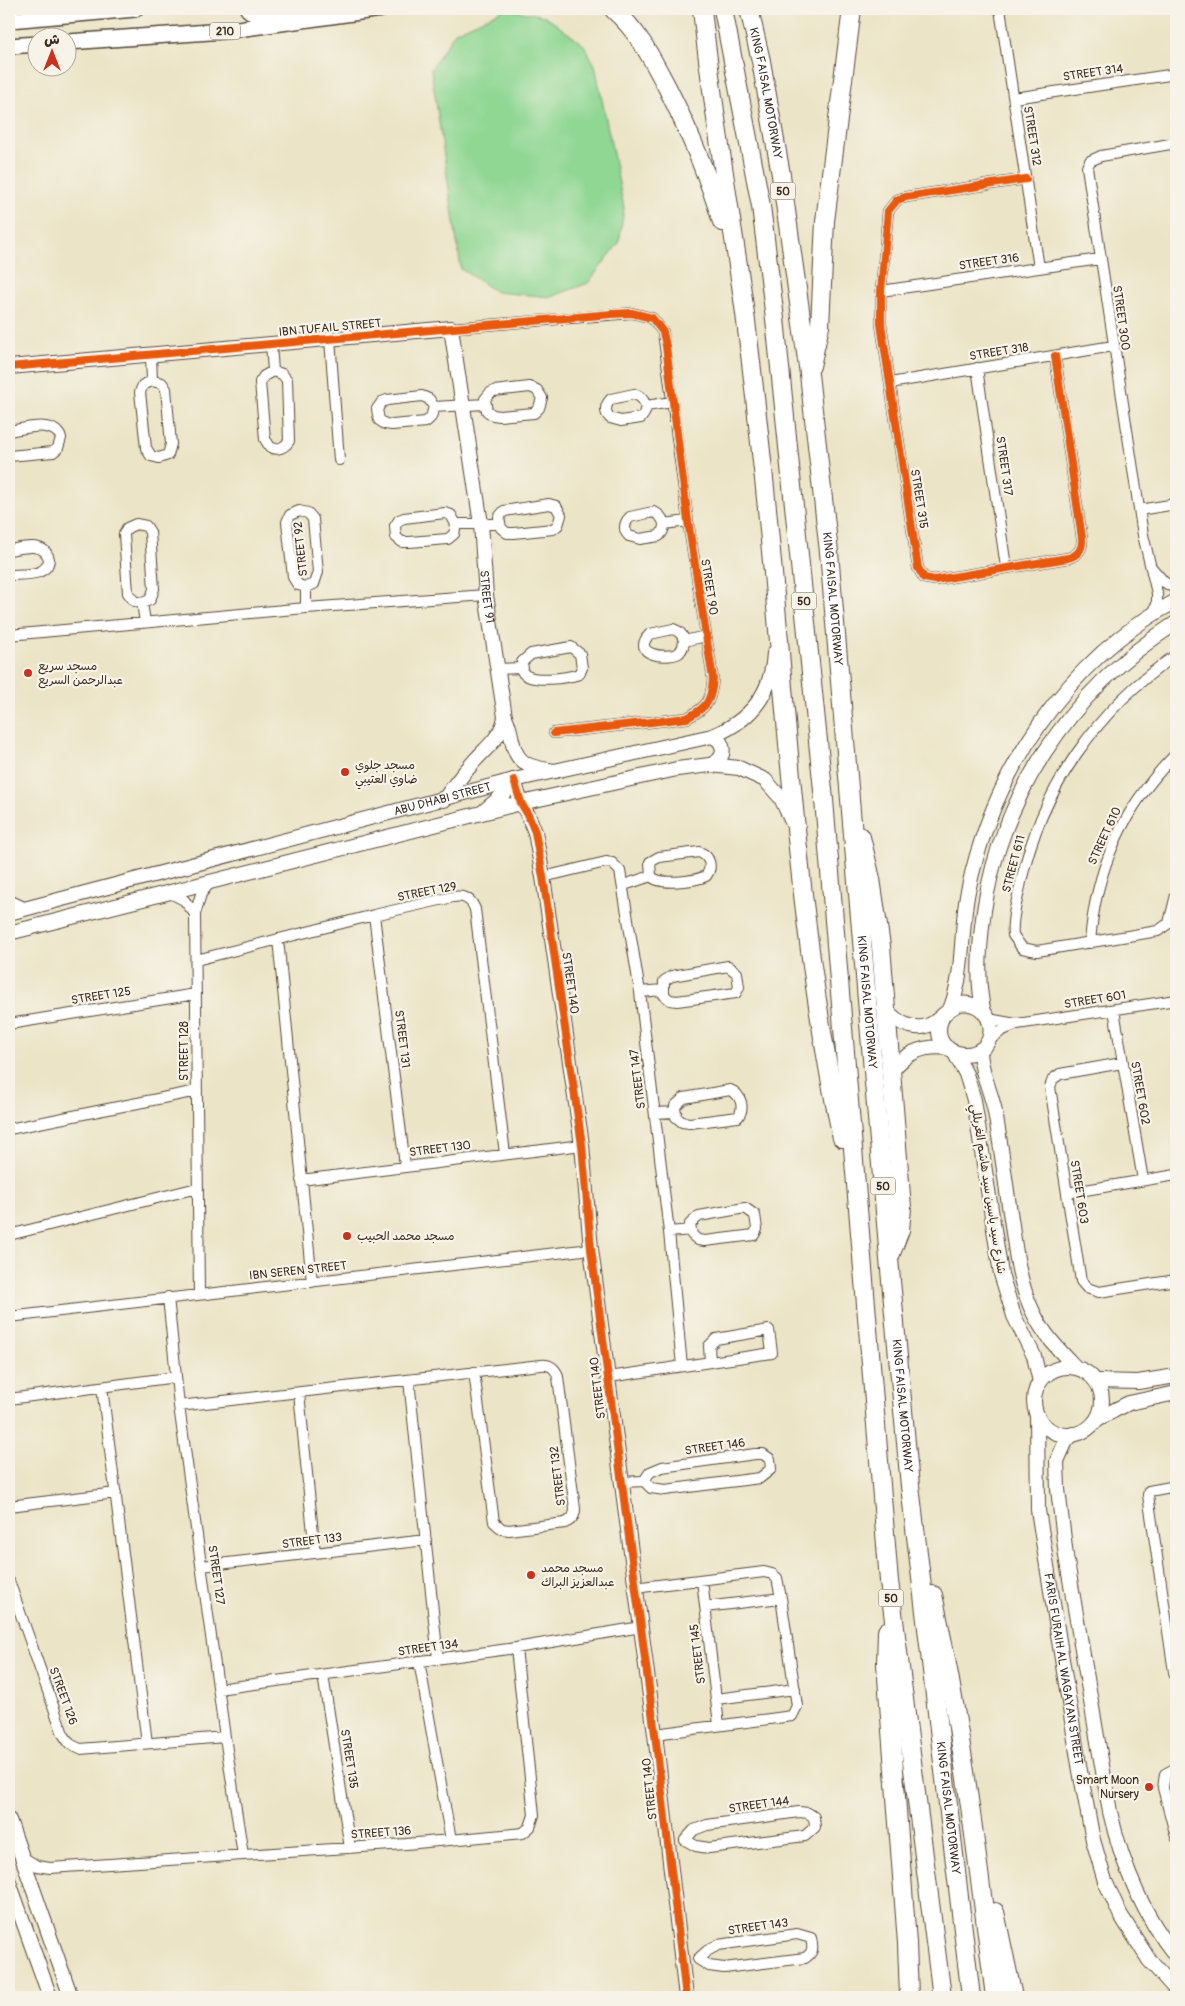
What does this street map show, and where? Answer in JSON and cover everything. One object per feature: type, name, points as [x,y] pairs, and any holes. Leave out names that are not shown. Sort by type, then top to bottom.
[{"type":"highway","points":[[613,9],[644,43],[686,125],[714,196],[742,294]]},
{"type":"highway","points":[[702,9],[719,147],[742,294],[764,482],[803,905],[827,1063],[841,1135],[856,1197]]},
{"type":"highway","name":"KING FAISAL MOTORWAY","points":[[723,9],[761,206],[776,319],[824,800],[889,1581],[942,1997]]},
{"type":"highway","name":"KING FAISAL MOTORWAY","points":[[749,9],[781,175],[809,374],[829,552],[910,1486],[970,1997]]},
{"type":"highway","points":[[809,374],[820,326],[824,221],[852,9]]},
{"type":"highway","points":[[851,810],[863,844],[871,879],[892,1072],[902,1208],[900,1230],[889,1259]]},
{"type":"highway","points":[[910,1486],[946,1654],[968,1786],[995,1997]]},
{"type":"highway","points":[[889,1581],[886,1664],[907,1943],[909,1997]]},
{"type":"highway","points":[[968,1786],[1013,1997]]},
{"type":"highway","points":[[907,1943],[914,1997]]},
{"type":"main road","points":[[9,20],[133,9]]},
{"type":"main road","points":[[248,9],[257,16],[305,12],[330,17]]},
{"type":"main road","name":"210","points":[[78,41],[224,31],[381,9]]},
{"type":"main road","points":[[9,46],[28,45]]},
{"type":"street","name":"STREET 312","points":[[1000,9],[1039,268]]},
{"type":"street","name":"STREET 314","points":[[1014,98],[1176,74]]},
{"type":"street","name":"STREET 300","points":[[1154,614],[1157,604],[1157,593],[1138,510],[1087,173],[1090,161],[1101,156],[1176,143]]},
{"type":"street","name":"STREET 315","points":[[1026,178],[906,197],[897,200],[888,211],[881,291],[881,330],[919,572],[924,578],[931,580],[1071,557],[1082,546],[1055,356]]},
{"type":"street","name":"STREET 316","points":[[881,291],[1100,259]]},
{"type":"street","name":"IBN TUFAIL STREET","points":[[9,367],[632,313],[652,318]]},
{"type":"street","name":"STREET 90","points":[[554,732],[687,718],[704,709],[712,695],[713,679],[688,521],[663,332],[659,324],[652,318]]},
{"type":"street","name":"STREET 91","points":[[451,328],[481,524],[486,595],[505,717],[513,748],[519,759],[529,766],[550,772]]},
{"type":"street","points":[[330,339],[339,460]]},
{"type":"street","name":"IBN TUFAIL STREET","points":[[271,344],[272,371]]},
{"type":"street","name":"STREET 318","points":[[890,383],[1113,346]]},
{"type":"street","points":[[151,355],[152,381]]},
{"type":"street","name":"STREET 317","points":[[977,368],[1006,568]]},
{"type":"street","points":[[272,371],[282,374],[286,380],[289,441],[284,447],[278,448],[270,447],[264,439],[260,382],[264,376],[272,371]]},
{"type":"street","points":[[152,381],[158,381],[165,386],[167,398],[170,451],[165,457],[159,458],[151,456],[146,448],[140,392],[143,385],[152,381]]},
{"type":"street","points":[[530,387],[537,390],[542,398],[539,408],[534,412],[493,415],[487,411],[485,404],[486,397],[494,391],[530,387]]},
{"type":"street","points":[[422,396],[429,399],[434,407],[431,417],[426,422],[385,424],[379,420],[377,414],[378,406],[386,400],[422,396]]},
{"type":"street","points":[[646,406],[672,402]]},
{"type":"street","points":[[434,407],[485,404]]},
{"type":"street","points":[[9,431],[49,426],[56,429],[61,438],[58,448],[53,452],[9,456]]},
{"type":"street","points":[[549,504],[556,506],[561,515],[558,525],[553,530],[507,533],[499,524],[501,514],[509,509],[549,504]]},
{"type":"street","points":[[1138,510],[1176,504]]},
{"type":"street","name":"STREET 92","points":[[299,511],[308,514],[313,519],[317,580],[312,585],[306,587],[298,585],[293,577],[286,522],[290,515],[299,511]]},
{"type":"street","points":[[445,513],[451,516],[456,524],[454,534],[448,539],[402,542],[396,537],[394,532],[396,523],[404,518],[445,513]]},
{"type":"street","points":[[664,524],[688,521]]},
{"type":"street","points":[[136,524],[146,526],[150,532],[153,596],[148,602],[142,603],[134,601],[128,593],[124,534],[127,528],[136,524]]},
{"type":"street","points":[[456,524],[499,524]]},
{"type":"street","points":[[9,550],[38,547],[44,550],[49,559],[47,567],[41,572],[9,575]]},
{"type":"street","points":[[1150,566],[1164,582],[1176,589]]},
{"type":"street","name":"STREET 92","points":[[306,587],[306,608]]},
{"type":"street","name":"ABU DHABI STREET","points":[[9,913],[444,800],[514,780],[712,736],[728,730],[751,713],[765,693],[773,670],[774,594]]},
{"type":"street","points":[[9,635],[306,608],[486,595]]},
{"type":"street","points":[[951,1050],[942,1041],[939,1023],[947,1011],[958,984],[963,918],[971,876],[987,822],[1003,784],[1032,735],[1069,688],[1102,654],[1154,614],[1176,601]]},
{"type":"street","points":[[142,603],[145,622]]},
{"type":"street","points":[[892,1072],[898,1063],[916,1051],[926,1048],[951,1050],[963,1055],[972,1054],[984,1046],[990,1032],[980,994],[979,974],[981,935],[987,894],[1002,841],[1027,782],[1050,744],[1087,697],[1128,658],[1176,623]]},
{"type":"street","points":[[684,641],[706,636]]},
{"type":"street","points":[[571,647],[579,651],[582,668],[579,674],[537,680],[525,676],[523,668],[523,659],[531,654],[571,647]]},
{"type":"street","name":"STREET 611","points":[[1176,655],[1128,693],[1086,739],[1055,789],[1030,848],[1013,924],[1015,940],[1022,948],[1032,951],[1162,930],[1171,919],[1176,895]]},
{"type":"street","points":[[497,670],[523,668]]},
{"type":"street","points":[[444,800],[472,763],[498,736],[505,717]]},
{"type":"street","points":[[710,765],[720,759],[723,751],[719,740],[712,736]]},
{"type":"street","name":"STREET 610","points":[[1090,943],[1097,890],[1114,840],[1141,795],[1176,754]]},
{"type":"street","name":"ABU DHABI STREET","points":[[9,933],[521,803],[677,769],[710,765],[739,768],[764,780],[781,798],[795,829]]},
{"type":"street","points":[[521,803],[532,783],[550,772]]},
{"type":"street","points":[[477,814],[498,800],[514,780]]},
{"type":"street","name":"STREET 140","points":[[514,780],[521,803],[535,832]]},
{"type":"street","name":"STREET 140","points":[[552,797],[539,810],[535,822],[535,832],[582,1145],[591,1249],[609,1377],[634,1588],[655,1734],[686,1997]]},
{"type":"street","points":[[699,852],[709,859],[709,873],[702,878],[664,882],[657,881],[651,876],[650,862],[659,857],[699,852]]},
{"type":"street","name":"STREET 147","points":[[543,877],[606,862],[612,863],[618,868],[624,885],[655,1113],[682,1366]]},
{"type":"street","points":[[624,885],[651,876]]},
{"type":"street","name":"STREET 128","points":[[199,1294],[195,914],[201,894],[211,881]]},
{"type":"street","points":[[168,892],[184,900],[195,914]]},
{"type":"street","name":"STREET 129","points":[[196,960],[374,915],[459,896],[469,900],[473,904],[477,919],[505,1154]]},
{"type":"street","points":[[9,900],[27,909]]},
{"type":"street","name":"STREET 131","points":[[374,915],[406,1166]]},
{"type":"street","points":[[278,939],[312,1282]]},
{"type":"street","points":[[728,966],[738,973],[740,987],[736,993],[732,994],[677,1001],[666,998],[663,990],[664,981],[672,976],[728,966]]},
{"type":"street","points":[[640,992],[663,990]]},
{"type":"street","name":"STREET 125","points":[[9,1024],[196,994]]},
{"type":"street","name":"STREET 601","points":[[984,1046],[1001,1032],[1017,1024],[1176,1000]]},
{"type":"street","points":[[886,1009],[902,1024],[916,1027],[935,1022],[958,1004],[973,1004],[986,1016]]},
{"type":"street","name":"STREET 602","points":[[1114,1010],[1142,1180]]},
{"type":"street","name":"STREET 601","points":[[986,1016],[1017,1024]]},
{"type":"street","name":"شارع سيد ياسين سيد هاشم الغربللي","points":[[984,1046],[981,1066],[995,1111],[1015,1248],[1022,1281],[1033,1313],[1040,1325],[1056,1347],[1076,1368]]},
{"type":"street","name":"شارع سيد ياسين سيد هاشم الغربللي","points":[[951,1050],[966,1074],[974,1100],[1001,1274],[1014,1316],[1034,1356],[1040,1382]]},
{"type":"street","name":"STREET 603","points":[[1122,1063],[1060,1074],[1051,1083],[1050,1091],[1080,1276],[1087,1288],[1099,1292],[1176,1280]]},
{"type":"street","points":[[730,1090],[738,1094],[742,1111],[738,1117],[734,1118],[690,1123],[678,1120],[676,1112],[676,1103],[684,1098],[730,1090]]},
{"type":"street","points":[[9,1130],[197,1091]]},
{"type":"street","points":[[655,1113],[676,1112]]},
{"type":"street","name":"STREET 130","points":[[301,1180],[582,1145]]},
{"type":"street","points":[[1067,1193],[1176,1174]]},
{"type":"street","points":[[9,1235],[197,1188]]},
{"type":"street","points":[[746,1208],[755,1215],[757,1229],[754,1235],[750,1236],[705,1241],[694,1238],[691,1230],[692,1221],[700,1216],[746,1208]]},
{"type":"street","points":[[669,1232],[691,1230]]},
{"type":"street","name":"IBN SEREN STREET","points":[[9,1317],[591,1249]]},
{"type":"street","name":"STREET 127","points":[[168,1297],[179,1406],[243,1855]]},
{"type":"street","points":[[609,1377],[772,1353],[769,1330],[716,1339],[709,1346],[710,1362]]},
{"type":"street","name":"STREET 132","points":[[179,1406],[409,1380],[474,1372],[545,1364],[552,1367],[557,1373],[575,1510],[571,1520],[509,1530],[499,1527],[494,1522],[474,1372]]},
{"type":"street","points":[[1076,1368],[1087,1373],[1096,1382],[1102,1400],[1101,1410],[1090,1426],[1073,1434],[1062,1434],[1043,1424],[1037,1415],[1035,1398],[1040,1382],[1047,1374],[1056,1369],[1076,1368]]},
{"type":"street","points":[[1096,1382],[1131,1382],[1176,1376]]},
{"type":"street","points":[[9,1399],[176,1378]]},
{"type":"street","points":[[409,1380],[438,1659]]},
{"type":"street","points":[[102,1387],[147,1743]]},
{"type":"street","points":[[299,1392],[315,1553]]},
{"type":"street","points":[[1097,1418],[1135,1401],[1176,1393]]},
{"type":"street","name":"FARIS FURAIH AL WAGAYAN STREET","points":[[1037,1415],[1038,1510],[1093,1840],[1105,1881],[1120,1914],[1150,1960],[1176,1990]]},
{"type":"street","name":"FARIS FURAIH AL WAGAYAN STREET","points":[[1073,1434],[1066,1441],[1057,1461],[1058,1489],[1066,1556],[1110,1812],[1118,1844],[1131,1880],[1151,1922],[1176,1956]]},
{"type":"street","name":"STREET 146","points":[[621,1482],[644,1481],[651,1488],[665,1490],[760,1478],[771,1469],[770,1459],[764,1454],[755,1454],[662,1467],[650,1472],[644,1481]]},
{"type":"street","points":[[1176,1486],[1153,1489],[1149,1491],[1148,1495],[1176,1677]]},
{"type":"street","points":[[9,1506],[116,1493]]},
{"type":"street","name":"STREET 133","points":[[202,1566],[426,1540]]},
{"type":"street","points":[[634,1588],[764,1572],[772,1574],[777,1578],[795,1689],[797,1706],[792,1716],[655,1734]]},
{"type":"street","name":"STREET 145","points":[[702,1580],[719,1725]]},
{"type":"street","name":"STREET 126","points":[[9,1581],[66,1740],[75,1747],[80,1749],[225,1737]]},
{"type":"street","name":"STREET 145","points":[[705,1607],[781,1598]]},
{"type":"street","name":"STREET 134","points":[[218,1690],[516,1648],[641,1627]]},
{"type":"street","name":"STREET 136","points":[[21,1856],[37,1866],[50,1868],[350,1848],[519,1834],[527,1830],[532,1823],[534,1815],[516,1648]]},
{"type":"street","points":[[419,1661],[451,1840]]},
{"type":"street","name":"STREET 135","points":[[323,1675],[350,1848]]},
{"type":"street","name":"STREET 145","points":[[716,1699],[795,1689]]},
{"type":"street","points":[[1176,1768],[1165,1774],[1163,1788],[1176,1837]]},
{"type":"street","name":"STREET 144","points":[[667,1842],[685,1840],[696,1846],[709,1848],[804,1836],[815,1827],[814,1817],[808,1813],[799,1812],[707,1825],[694,1830],[685,1840]]},
{"type":"street","points":[[9,1820],[71,1997]]},
{"type":"street","points":[[32,1887],[40,1873],[50,1868]]},
{"type":"street","points":[[9,1882],[50,1997]]},
{"type":"street","name":"STREET 143","points":[[681,1963],[698,1959],[706,1951],[718,1945],[797,1934],[812,1938],[812,1954],[804,1958],[724,1968],[709,1966],[698,1959]]},
{"type":"green space","points":[[505,9],[545,16],[584,45],[595,65],[624,208],[619,243],[588,283],[551,297],[496,292],[461,269],[431,69],[455,32]]},
{"type":"cycle path","points":[[1026,179],[906,197],[897,200],[888,211],[881,291],[881,324],[918,568],[924,578],[935,580],[1068,558],[1079,551],[1082,545],[1082,538],[1055,356]]},
{"type":"cycle path","points":[[9,367],[612,314],[632,313],[652,318],[663,332],[666,346],[688,521],[713,679],[711,693],[707,703],[699,711],[687,718],[554,733]]},
{"type":"cycle path","points":[[514,780],[521,803],[535,832],[582,1145],[591,1249],[655,1734],[686,1997]]},
{"type":"place","name":"مسجد سريع عبدالرحمن السريع","points":[[28,673]]},
{"type":"place","name":"مسجد جلوي ضاوي العتيبي","points":[[345,772]]},
{"type":"place","name":"مسجد محمد الحبيب","points":[[347,1236]]},
{"type":"place","name":"مسجد محمد عبدالعزيز البراك","points":[[531,1575]]},
{"type":"place","name":"Smart Moon Nursery","points":[[1149,1787]]}]
